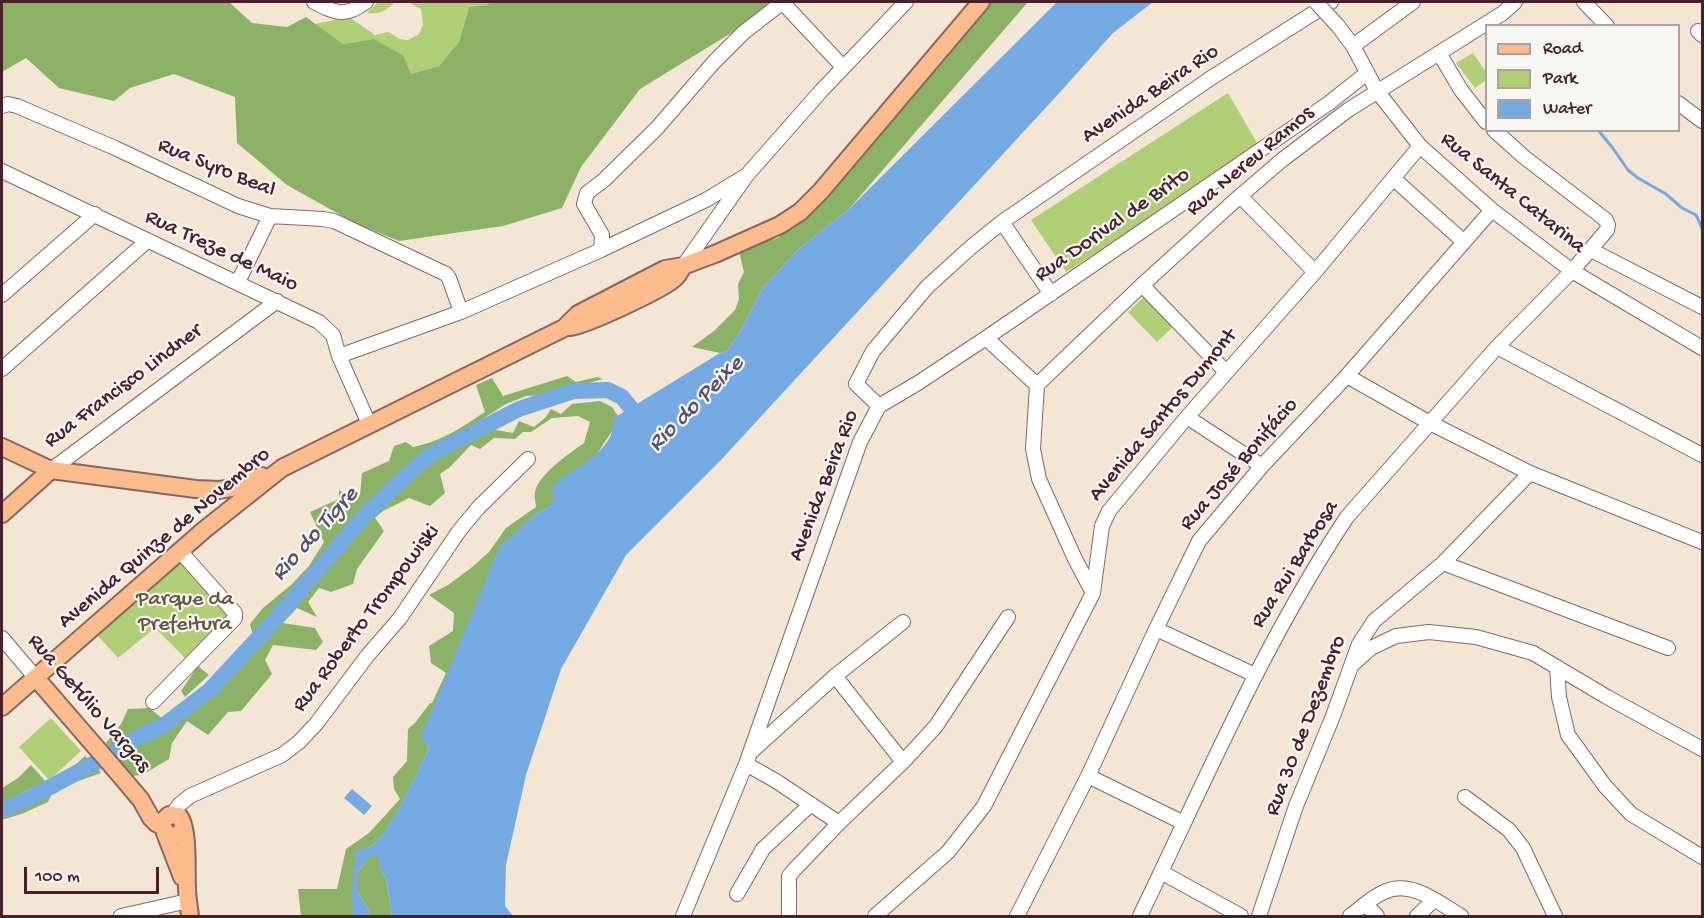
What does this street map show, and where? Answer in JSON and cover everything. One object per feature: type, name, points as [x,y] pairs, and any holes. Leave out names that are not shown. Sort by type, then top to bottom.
[{"type":"main road","name":"Avenida Quinze de Novembro","points":[[2,707],[204,530],[282,468],[564,328],[578,314],[613,303],[646,288],[665,270],[683,266],[752,238],[780,225],[800,212],[821,191],[981,2]]},
{"type":"main road","points":[[2,447],[51,470],[196,489],[231,488],[282,468]]},
{"type":"main road","name":"Rua Francisco Lindner","points":[[2,514],[51,470]]},
{"type":"main road","points":[[231,488],[226,498],[233,506]]},
{"type":"main road","points":[[196,489],[212,494],[218,502],[215,513],[204,530]]},
{"type":"main road","name":"Rua Getúlio Vargas","points":[[36,678],[141,800],[151,818],[156,823],[172,823]]},
{"type":"main road","points":[[172,823],[180,874],[188,901]]},
{"type":"street","points":[[314,2],[334,13],[349,12],[366,2]]},
{"type":"street","points":[[601,250],[602,235],[584,204],[587,193],[604,180],[657,128],[714,62],[743,33],[783,2],[843,67]]},
{"type":"street","points":[[683,266],[747,175],[843,67],[906,2]]},
{"type":"street","name":"Rua Santa Catarina","points":[[1316,2],[1353,46],[1377,91],[1420,146],[1492,210],[1572,271],[1702,348]]},
{"type":"street","name":"Avenida Beira Rio","points":[[684,916],[748,758],[860,442],[879,406],[856,384],[873,351],[927,287],[1002,222],[1211,78],[1331,2]]},
{"type":"street","points":[[1353,46],[1413,2]]},
{"type":"street","name":"Rua Nereu Ramos","points":[[1485,24],[1515,2]]},
{"type":"street","points":[[1584,2],[1604,24]]},
{"type":"street","name":"Rua Nereu Ramos","points":[[1037,385],[1240,196],[1329,124],[1377,91],[1485,24]]},
{"type":"street","points":[[1439,53],[1461,90],[1485,121]]},
{"type":"street","name":"Rua Dorival de Brito","points":[[879,406],[918,383],[1051,294],[1329,103],[1367,73]]},
{"type":"street","name":"Rua Syro Beal","points":[[2,106],[8,104],[17,106],[115,148],[238,206],[270,216],[334,221],[446,274],[461,312]]},
{"type":"street","points":[[1680,104],[1702,121]]},
{"type":"street","name":"Rua Rui Barbosa","points":[[1140,916],[1255,675],[1347,517],[1497,346],[1572,271],[1607,230],[1606,220],[1524,157],[1496,132]]},
{"type":"street","name":"Avenida Santos Dumont","points":[[875,916],[948,852],[984,806],[1094,594],[1102,526],[1109,511],[1420,146]]},
{"type":"street","name":"Rua Treze de Maio","points":[[2,171],[319,322],[333,335],[339,356],[369,424]]},
{"type":"street","points":[[339,356],[461,312],[601,250],[706,200],[747,175]]},
{"type":"street","points":[[1394,179],[1464,242]]},
{"type":"street","points":[[1240,196],[1315,272]]},
{"type":"street","name":"Rua José Bonifácio","points":[[1017,916],[1088,776],[1156,629],[1200,541],[1262,466],[1347,376],[1492,210]]},
{"type":"street","points":[[2,295],[95,214]]},
{"type":"street","points":[[238,282],[270,216]]},
{"type":"street","points":[[1002,222],[1051,294]]},
{"type":"street","points":[[2,369],[147,241]]},
{"type":"street","points":[[1591,250],[1702,307]]},
{"type":"street","points":[[1142,285],[1226,372]]},
{"type":"street","name":"Rua Francisco Lindner","points":[[51,470],[277,302]]},
{"type":"street","points":[[986,338],[1037,385],[1033,449],[1039,479],[1075,559],[1094,594]]},
{"type":"street","points":[[1497,346],[1702,455]]},
{"type":"street","points":[[1347,376],[1430,423],[1530,472],[1702,542]]},
{"type":"street","points":[[1187,417],[1262,466]]},
{"type":"street","name":"Rua Roberto Trompowiski","points":[[172,823],[179,805],[190,796],[282,755],[299,742],[316,724],[400,618],[459,531],[478,508],[528,459]]},
{"type":"street","name":"Rua 30 de Dezembro","points":[[1259,916],[1296,806],[1333,716],[1359,644],[1374,621],[1443,563],[1530,472]]},
{"type":"street","points":[[1075,559],[1090,555],[1099,549]]},
{"type":"street","points":[[153,702],[235,618],[235,613],[180,551]]},
{"type":"street","points":[[1443,563],[1668,648]]},
{"type":"street","points":[[789,916],[789,876],[936,726],[1008,617]]},
{"type":"street","points":[[839,823],[748,758],[835,676],[903,622]]},
{"type":"street","points":[[1156,629],[1255,675]]},
{"type":"street","points":[[1351,665],[1371,648],[1396,636],[1429,632],[1476,636],[1533,653],[1702,749]]},
{"type":"street","name":"Rua Getúlio Vargas","points":[[2,638],[36,678]]},
{"type":"street","points":[[1557,667],[1559,697],[1568,735],[1605,786],[1632,814],[1702,857]]},
{"type":"street","points":[[835,676],[903,762]]},
{"type":"street","points":[[1088,776],[1184,824]]},
{"type":"street","points":[[1465,797],[1509,830],[1523,848],[1555,916]]},
{"type":"street","points":[[737,894],[764,849],[811,804]]},
{"type":"street","points":[[1161,872],[1241,916]]},
{"type":"street","points":[[1350,916],[1382,892],[1394,888],[1412,889],[1461,916]]},
{"type":"street","points":[[1417,916],[1434,900]]},
{"type":"street","points":[[121,916],[188,901]]},
{"type":"street","points":[[1366,905],[1377,916]]},
{"type":"green space","points":[[2,2],[229,2],[252,23],[287,27],[306,17],[343,44],[374,39],[403,55],[411,74],[439,66],[459,42],[469,7],[489,5],[487,2],[769,2],[754,19],[640,89],[581,167],[562,208],[503,226],[399,241],[355,223],[287,185],[237,143],[235,97],[174,74],[130,88],[114,101],[59,88],[26,58],[2,72]]},
{"type":"green space","points":[[378,2],[408,2],[394,3],[378,13],[367,13]]},
{"type":"green space","points":[[408,2],[487,2],[490,5],[469,7],[459,42],[439,66],[411,74],[403,55],[374,39],[343,44],[315,24],[349,17],[375,35],[388,32],[400,39],[408,40],[419,34],[423,24],[421,9]]},
{"type":"green space","points":[[990,2],[1028,2],[849,209],[801,247],[764,286],[727,351],[720,353],[692,347],[714,331],[735,310],[739,299],[738,284],[744,272],[739,251],[778,238],[809,211]]},
{"type":"green space","points":[[1473,53],[1485,71],[1485,81],[1475,88],[1456,63]]},
{"type":"green space","points":[[1228,93],[1260,148],[1066,272],[1031,220]]},
{"type":"green space","points":[[1146,295],[1175,325],[1157,342],[1128,312]]},
{"type":"green space","points":[[567,376],[576,382],[597,377],[603,379],[544,395],[526,396],[506,404],[414,462],[360,513],[253,635],[250,624],[263,608],[291,585],[309,566],[324,542],[310,512],[339,499],[339,490],[348,496],[360,495],[362,473],[389,461],[394,446],[406,442],[413,447],[434,441],[459,429],[485,412],[476,385],[492,378],[503,396]]},
{"type":"green space","points":[[600,401],[612,407],[620,419],[597,454],[549,507],[537,513],[500,547],[422,737],[429,748],[419,770],[396,814],[380,838],[371,846],[356,851],[353,916],[301,916],[298,889],[337,889],[346,849],[369,833],[400,799],[394,789],[393,777],[407,761],[408,729],[432,703],[446,673],[431,663],[429,646],[453,631],[454,613],[429,595],[448,585],[471,568],[489,552],[506,528],[536,507],[537,486],[555,465],[584,443],[590,422],[578,416],[552,418],[531,432],[523,432],[515,439],[494,438],[480,449],[471,445],[440,474],[445,493],[430,506],[409,498],[383,511],[375,518],[384,531],[357,569],[353,584],[331,592],[319,588],[308,602],[317,617],[297,608],[283,623],[315,628],[323,642],[316,650],[273,645],[265,660],[272,674],[241,711],[228,712],[208,735],[187,721],[172,743],[169,759],[142,775],[131,776],[122,768],[115,755],[184,716],[215,689],[358,526],[387,495],[410,475],[479,432],[496,430],[513,433],[519,421],[534,427],[546,417],[551,409],[561,414],[572,404]]},
{"type":"green space","name":"Parque da Prefeitura","points":[[181,563],[229,616],[185,658],[155,628],[118,658],[97,635]]},
{"type":"green space","points":[[198,666],[209,675],[185,697],[181,691]]},
{"type":"green space","points":[[149,708],[163,719],[110,749],[106,743],[121,724],[128,709]]},
{"type":"green space","points":[[51,718],[81,751],[49,780],[19,747]]},
{"type":"green space","points":[[85,756],[91,762],[51,783],[36,786],[2,803],[2,788],[18,778],[31,765],[46,782],[62,775]]},
{"type":"green space","points":[[96,765],[101,773],[53,790],[48,802],[2,820],[2,813],[87,772]]},
{"type":"green space","points":[[369,856],[379,856],[379,867],[386,878],[392,916],[368,916],[370,912],[357,891],[357,872]]},
{"type":"water","name":"Rio do Peixe","points":[[1057,2],[1153,2],[1113,33],[720,461],[626,555],[561,669],[526,775],[506,865],[505,906],[513,916],[392,916],[386,878],[379,867],[378,856],[369,857],[357,872],[357,891],[370,912],[368,916],[353,916],[352,892],[356,850],[371,846],[388,828],[429,748],[421,737],[500,546],[537,513],[549,507],[554,498],[552,488],[559,481],[591,459],[605,445],[611,435],[614,418],[720,353],[727,351],[764,286],[801,247],[849,209]]},
{"type":"water","points":[[352,789],[372,806],[364,815],[344,798]]},
{"type":"waterway","points":[[1600,132],[1628,170],[1666,194],[1682,208],[1696,215],[1702,228]]},
{"type":"waterway","name":"Rio do Tigre","points":[[2,810],[28,799],[137,738],[163,726],[210,690],[273,622],[367,513],[433,453],[519,409],[574,391],[608,390],[622,397],[644,424]]}]
